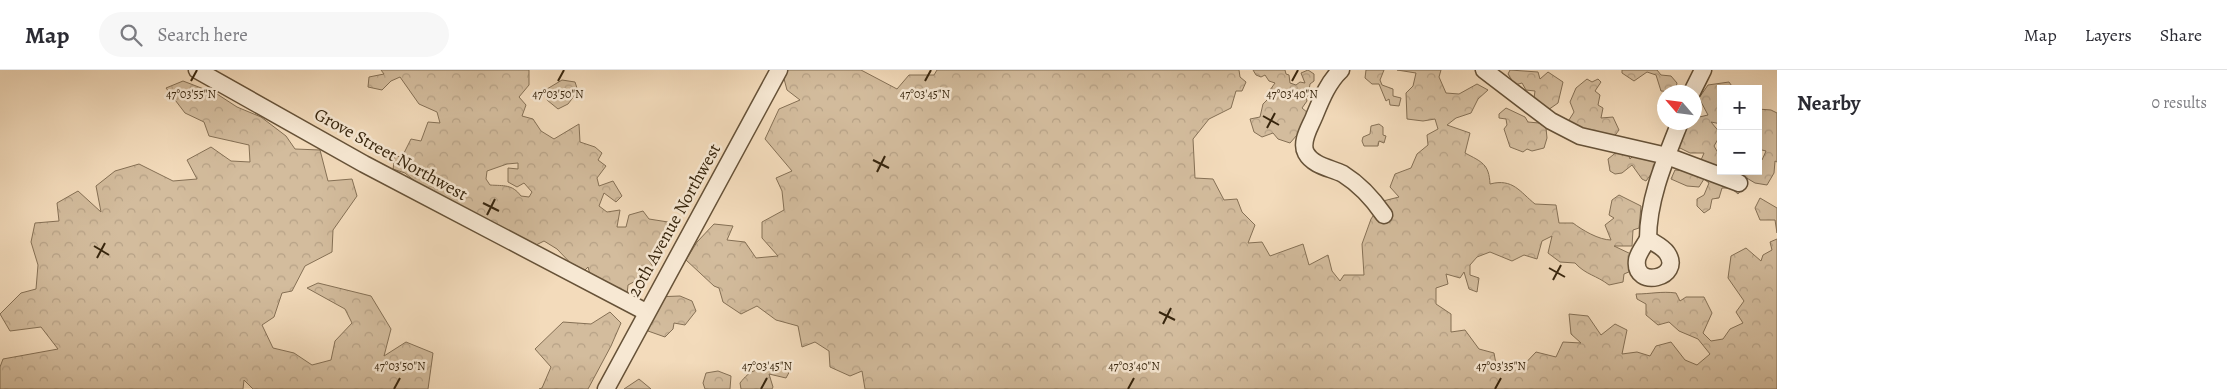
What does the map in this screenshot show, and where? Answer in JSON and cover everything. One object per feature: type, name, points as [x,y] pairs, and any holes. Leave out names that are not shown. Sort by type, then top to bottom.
[{"type":"street","name":"Grove Street Northwest","points":[[197,70],[364,164],[646,312]]},
{"type":"street","name":"20th Avenue Northwest","points":[[606,389],[646,312],[779,70]]},
{"type":"street","points":[[1340,70],[1333,78],[1304,141],[1306,152],[1313,161],[1343,175],[1361,188],[1374,200],[1384,214]]},
{"type":"street","points":[[1484,70],[1551,121],[1580,136],[1667,156],[1739,183]]},
{"type":"street","points":[[1696,85],[1703,70]]},
{"type":"street","points":[[1648,239],[1648,218],[1677,130]]},
{"type":"green space","points":[[381,70],[529,70],[529,85],[519,97],[526,105],[522,116],[533,119],[541,131],[554,139],[579,124],[580,142],[595,147],[602,153],[598,160],[606,166],[597,178],[599,186],[613,181],[622,196],[616,202],[604,193],[599,206],[607,212],[620,210],[617,227],[626,227],[629,215],[643,211],[649,219],[668,222],[659,250],[646,256],[654,268],[645,276],[628,285],[627,294],[615,291],[615,286],[591,278],[588,267],[581,274],[557,249],[544,241],[534,246],[428,192],[405,173],[393,169],[395,156],[402,157],[411,139],[421,141],[428,122],[440,123],[437,112],[419,104],[400,77],[391,81],[382,90],[368,87],[369,77],[384,74]],"holes":[[[518,163],[518,169],[508,168],[508,182],[517,187],[524,183],[532,192],[529,197],[521,196],[514,189],[507,186],[490,185],[486,179],[487,171],[507,164]]]},
{"type":"green space","points":[[785,70],[861,70],[897,89],[909,75],[934,75],[937,70],[1239,70],[1240,77],[1246,82],[1242,91],[1236,91],[1231,108],[1209,119],[1193,139],[1195,178],[1213,179],[1224,200],[1237,199],[1242,212],[1255,225],[1248,243],[1262,242],[1270,256],[1303,244],[1309,265],[1328,255],[1332,271],[1340,281],[1344,275],[1364,275],[1362,244],[1371,219],[1383,201],[1399,197],[1390,187],[1395,174],[1411,168],[1417,154],[1428,145],[1427,135],[1438,129],[1435,119],[1423,121],[1407,119],[1406,93],[1413,86],[1416,73],[1397,70],[1441,70],[1439,77],[1446,93],[1459,94],[1477,84],[1488,90],[1478,99],[1471,113],[1456,118],[1447,125],[1470,133],[1465,153],[1484,164],[1488,172],[1490,184],[1505,183],[1516,187],[1535,204],[1556,205],[1559,223],[1573,223],[1581,229],[1606,240],[1611,240],[1605,225],[1614,218],[1609,215],[1612,200],[1619,195],[1641,206],[1639,228],[1633,230],[1632,246],[1614,246],[1633,255],[1631,271],[1624,274],[1623,282],[1609,285],[1583,270],[1575,263],[1560,262],[1548,253],[1552,236],[1542,241],[1537,259],[1524,255],[1512,261],[1490,252],[1477,257],[1470,265],[1470,275],[1479,278],[1477,292],[1469,289],[1464,272],[1460,278],[1446,274],[1448,284],[1436,288],[1436,304],[1451,314],[1451,332],[1465,330],[1479,349],[1494,353],[1496,364],[1518,371],[1536,352],[1556,357],[1563,342],[1581,343],[1571,334],[1569,314],[1588,316],[1601,335],[1615,324],[1627,330],[1622,354],[1637,352],[1650,356],[1656,346],[1671,342],[1685,360],[1697,365],[1710,354],[1698,339],[1679,331],[1669,322],[1658,325],[1646,315],[1646,304],[1637,299],[1636,294],[1676,293],[1680,301],[1686,297],[1704,297],[1712,313],[1703,333],[1711,341],[1723,339],[1730,329],[1743,323],[1736,312],[1744,301],[1728,278],[1731,256],[1746,248],[1761,261],[1763,255],[1772,250],[1770,242],[1777,239],[1777,389],[865,389],[862,371],[850,376],[830,367],[829,351],[815,342],[802,347],[798,326],[776,320],[757,306],[741,314],[723,302],[719,288],[714,286],[686,260],[697,242],[714,224],[733,226],[727,240],[745,242],[756,258],[778,256],[762,238],[762,222],[784,210],[782,191],[776,178],[792,171],[765,139],[779,109],[800,100],[787,90],[783,75]]},
{"type":"green space","points":[[1253,70],[1285,70],[1286,74],[1289,75],[1290,83],[1296,85],[1300,82],[1305,83],[1301,73],[1308,70],[1314,74],[1314,81],[1310,84],[1308,96],[1306,97],[1307,101],[1302,108],[1308,113],[1306,131],[1297,135],[1290,143],[1278,139],[1273,133],[1262,137],[1254,132],[1250,119],[1260,117],[1263,104],[1270,97],[1270,90],[1275,83],[1269,81],[1265,75],[1261,77],[1256,75]]},
{"type":"green space","points":[[1366,70],[1384,70],[1380,80],[1382,85],[1393,89],[1393,96],[1401,98],[1399,106],[1390,105],[1389,99],[1386,101],[1379,84],[1372,84],[1365,78]]},
{"type":"green space","points":[[1510,70],[1538,72],[1540,79],[1548,72],[1563,82],[1558,103],[1548,110],[1533,105],[1535,91],[1526,90],[1522,83],[1515,85],[1508,74]]},
{"type":"green space","points":[[1622,70],[1657,70],[1661,75],[1671,76],[1677,83],[1677,85],[1659,85],[1656,75],[1647,72],[1634,81],[1622,73]]},
{"type":"green space","points":[[1587,79],[1592,82],[1598,79],[1601,82],[1595,91],[1600,95],[1598,105],[1603,108],[1601,118],[1613,117],[1619,130],[1613,138],[1602,143],[1594,131],[1580,134],[1569,120],[1574,112],[1570,102],[1576,88]]},
{"type":"green space","points":[[562,80],[575,82],[578,91],[568,104],[558,109],[547,100],[547,89]]},
{"type":"green space","points":[[183,81],[217,94],[237,107],[261,117],[286,136],[295,149],[320,150],[328,181],[352,179],[357,196],[333,230],[332,252],[305,266],[292,291],[282,293],[274,317],[262,325],[273,348],[294,353],[312,365],[331,360],[335,341],[352,323],[345,309],[307,288],[318,283],[371,296],[391,329],[384,356],[406,342],[433,353],[428,389],[253,389],[244,380],[243,389],[0,389],[0,367],[3,359],[58,349],[41,327],[10,331],[0,314],[21,293],[36,289],[38,265],[31,242],[35,223],[59,221],[57,203],[78,191],[101,212],[96,186],[115,171],[139,164],[173,181],[197,179],[187,160],[211,147],[231,161],[250,162],[249,145],[209,136],[204,122],[185,113],[166,88]]},
{"type":"green space","points":[[1729,82],[1731,85],[1717,85],[1717,123],[1711,122],[1717,129],[1717,141],[1714,146],[1717,151],[1717,175],[1762,175],[1762,160],[1766,151],[1762,150],[1762,109],[1777,113],[1777,162],[1775,161],[1774,173],[1767,185],[1755,183],[1745,177],[1744,187],[1738,194],[1731,188],[1722,188],[1719,198],[1712,199],[1710,209],[1704,213],[1697,206],[1697,199],[1704,195],[1709,183],[1704,179],[1699,187],[1687,186],[1671,179],[1675,170],[1696,172],[1704,153],[1690,153],[1678,147],[1682,130],[1702,130],[1702,116],[1708,115],[1702,104],[1702,94],[1708,85]]},
{"type":"green space","points":[[1506,108],[1525,117],[1528,122],[1539,123],[1546,128],[1547,138],[1544,148],[1532,151],[1527,149],[1523,152],[1510,147],[1504,129],[1507,125],[1506,119],[1499,118],[1499,114]]},
{"type":"green space","points":[[1379,124],[1383,127],[1383,135],[1386,136],[1384,143],[1379,141],[1378,146],[1364,146],[1363,137],[1370,134],[1371,126]]},
{"type":"green space","points":[[1618,151],[1628,154],[1630,159],[1637,152],[1650,154],[1655,162],[1652,173],[1646,181],[1642,179],[1632,165],[1622,173],[1615,174],[1610,171],[1608,159]]},
{"type":"green space","points":[[1760,198],[1777,208],[1777,233],[1775,220],[1760,220],[1755,208]]},
{"type":"green space","points":[[680,296],[692,301],[696,311],[685,325],[674,323],[673,329],[665,337],[648,331],[646,316],[654,297]]},
{"type":"green space","points":[[610,312],[621,323],[588,389],[539,389],[542,388],[551,367],[535,349],[563,322],[591,324]]},
{"type":"green space","points":[[787,361],[792,367],[786,378],[769,374],[772,389],[741,389],[740,383],[751,372],[759,370],[775,371],[776,362]]},
{"type":"green space","points":[[718,371],[731,376],[730,389],[705,389],[703,383],[706,373]]},
{"type":"green space","points":[[639,379],[651,389],[624,389]]}]
